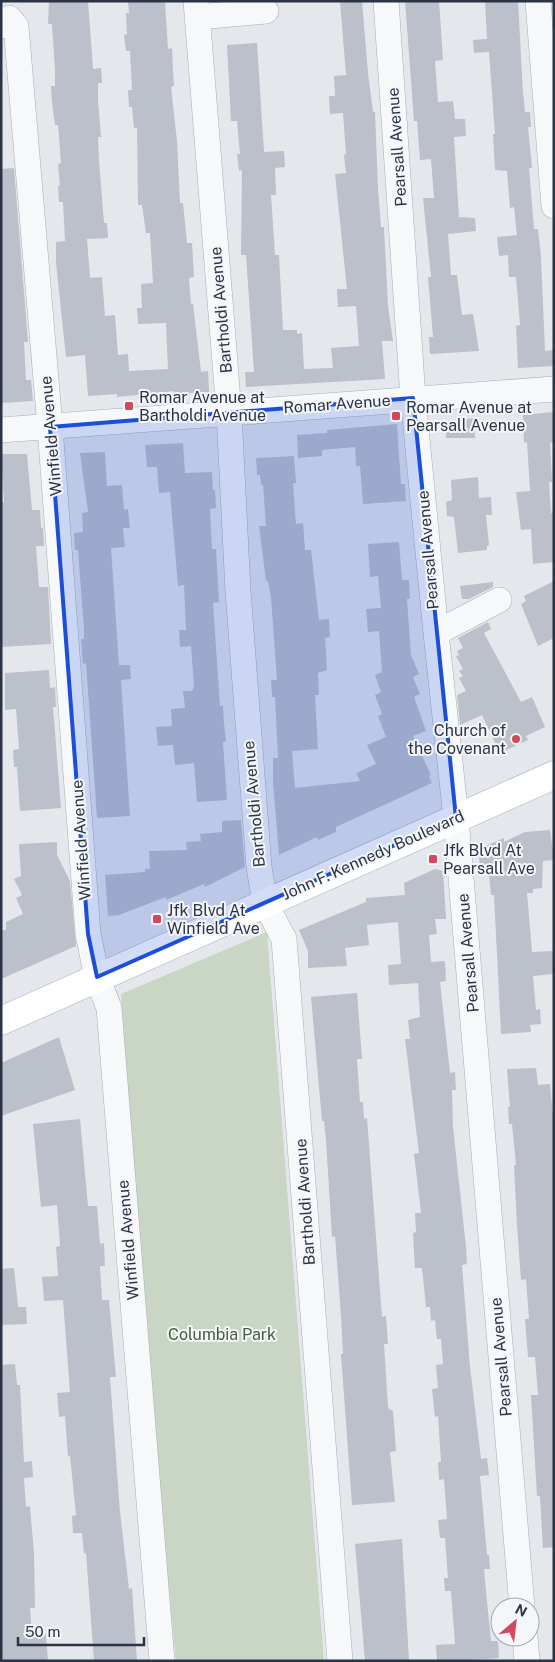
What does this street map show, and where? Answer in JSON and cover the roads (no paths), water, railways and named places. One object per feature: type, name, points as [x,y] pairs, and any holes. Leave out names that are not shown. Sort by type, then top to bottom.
[{"type":"main road","name":"John F. Kennedy Boulevard","points":[[1,1021],[554,775]]},
{"type":"street","name":"Pearsall Avenue","points":[[386,1],[413,398],[456,818],[521,1597]]},
{"type":"street","points":[[538,1],[554,206]]},
{"type":"street","points":[[197,9],[266,11]]},
{"type":"street","name":"Bartholdi Avenue","points":[[197,9],[229,412],[238,591],[259,867],[265,903],[284,939],[340,1661]]},
{"type":"street","name":"Winfield Avenue","points":[[5,22],[16,26],[50,427],[88,934],[97,978],[110,1008],[162,1661]]},
{"type":"street","name":"Romar Avenue","points":[[1,430],[554,389]]},
{"type":"street","points":[[436,633],[499,600]]},
{"type":"street","points":[[526,1647],[527,1661]]},
{"type":"place","name":"Romar Avenue at Bartholdi Avenue","points":[[129,406]]},
{"type":"place","name":"Romar Avenue at Pearsall Avenue","points":[[396,416]]},
{"type":"place","name":"Church of the Covenant","points":[[516,739]]},
{"type":"place","name":"Jfk Blvd At Pearsall Ave","points":[[433,859]]},
{"type":"place","name":"Jfk Blvd At Winfield Ave","points":[[157,919]]},
{"type":"park label","name":"Columbia Park","points":[[222,1334]]}]
